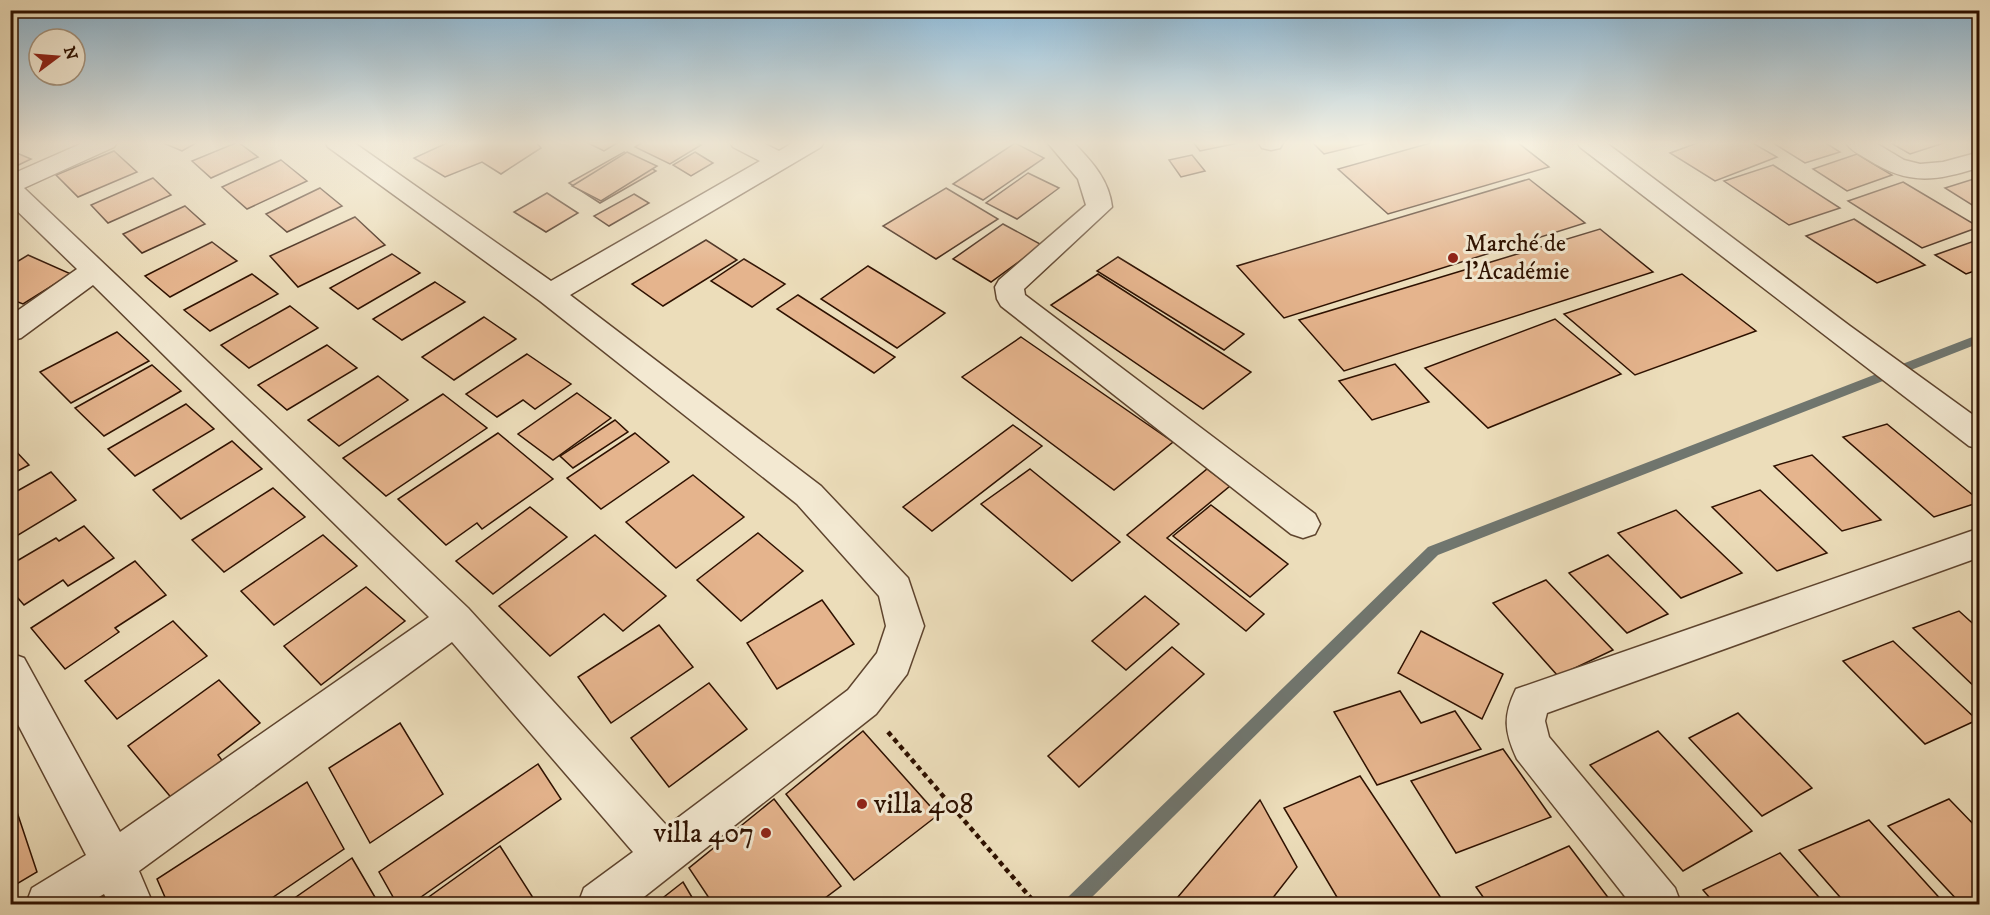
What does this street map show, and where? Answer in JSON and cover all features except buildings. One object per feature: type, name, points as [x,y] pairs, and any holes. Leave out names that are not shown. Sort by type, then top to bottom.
[{"type":"street","points":[[397,185],[550,294],[809,495],[895,589],[905,626],[893,662],[862,702],[600,904]]},
{"type":"street","points":[[550,294],[738,185]]},
{"type":"street","points":[[1096,185],[1099,192],[1099,207],[1009,287],[1011,299],[1302,524]]},
{"type":"street","points":[[1645,185],[1980,437]]},
{"type":"street","points":[[10,187],[455,619],[663,854]]},
{"type":"street","points":[[10,331],[95,270]]},
{"type":"street","points":[[1659,904],[1531,746],[1525,721],[1530,701],[1980,542]]},
{"type":"street","points":[[48,904],[113,863],[455,619]]},
{"type":"street","points":[[10,670],[113,863],[131,904]]},
{"type":"path","points":[[862,702],[1036,904]]},
{"type":"waterway","points":[[1073,904],[1433,551],[1980,338]]},
{"type":"place","name":"Marché de l'Académie","points":[[1453,258]]},
{"type":"place","name":"villa 408","points":[[862,804]]},
{"type":"place","name":"villa 407","points":[[766,833]]}]
